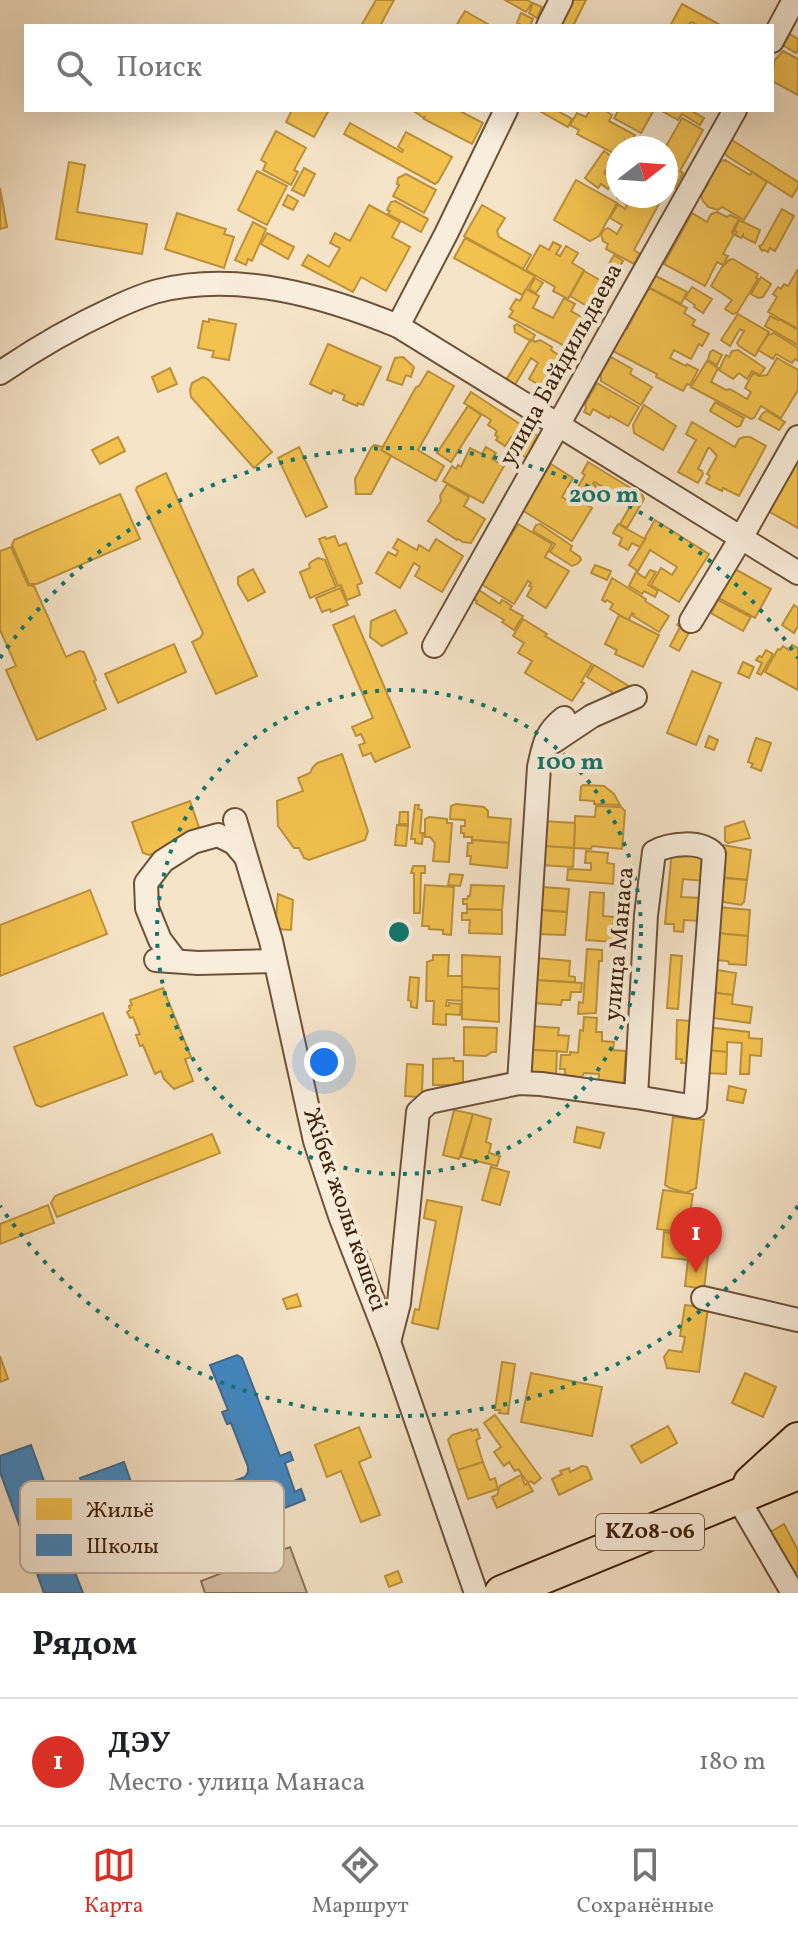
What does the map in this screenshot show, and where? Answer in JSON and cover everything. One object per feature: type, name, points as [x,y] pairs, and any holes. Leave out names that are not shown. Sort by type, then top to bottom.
[{"type":"highway","name":"KZ08-06","points":[[737,1497],[798,1440]]},
{"type":"highway","name":"KZ08-06","points":[[502,1593],[798,1472]]},
{"type":"street","points":[[549,24],[561,0]]},
{"type":"street","points":[[774,37],[794,0]]},
{"type":"street","points":[[398,326],[505,112]]},
{"type":"street","name":"улица Байдильдаева","points":[[434,646],[734,112]]},
{"type":"street","points":[[0,373],[74,327],[156,291],[180,286],[231,283],[291,292],[362,312],[398,326],[798,573]]},
{"type":"street","points":[[691,621],[798,437]]},
{"type":"street","points":[[543,750],[592,716],[635,697]]},
{"type":"street","points":[[519,1083],[535,804],[543,750],[552,727],[564,718]]},
{"type":"street","name":"Жібек жолы көшесі","points":[[235,820],[275,961],[315,1141],[476,1593]]},
{"type":"street","points":[[245,856],[234,843],[218,835],[193,842],[163,861],[146,883],[147,908],[166,961],[275,961]]},
{"type":"street","name":"улица Манаса","points":[[665,845],[701,846],[711,849],[714,854],[695,1107],[636,1097],[646,915],[654,852],[665,845]]},
{"type":"street","points":[[389,1342],[399,1303],[418,1112],[429,1102],[519,1083],[636,1097]]},
{"type":"street","points":[[703,1298],[798,1320]]},
{"type":"street","points":[[737,1497],[793,1593]]},
{"type":"shaded area","points":[[290,1547],[307,1593],[205,1593],[201,1581],[222,1573],[284,1573],[284,1549]]},
{"type":"building: Жильё","points":[[376,0],[394,0],[381,24],[362,24]]},
{"type":"building: Жильё","points":[[505,0],[527,0],[532,3],[526,12]]},
{"type":"building: Жильё","points":[[572,0],[586,0],[574,24],[561,24]]},
{"type":"building: Жильё","points":[[533,3],[542,7],[537,18],[529,13]]},
{"type":"building: Жильё","points":[[682,4],[718,24],[692,22],[671,24]]},
{"type":"building: Жильё","points":[[465,11],[488,24],[457,24]]},
{"type":"building: Жильё","points":[[521,13],[533,19],[531,24],[517,23]]},
{"type":"building: Жильё","points":[[788,33],[798,39],[796,53],[781,44]]},
{"type":"building: Жильё","points":[[783,51],[798,59],[798,95],[774,82],[774,61]]},
{"type":"building: Жильё","points":[[291,112],[328,112],[314,137],[286,122]]},
{"type":"building: Жильё","points":[[415,112],[462,112],[483,123],[472,144]]},
{"type":"building: Жильё","points":[[542,112],[560,112],[572,119],[568,127]]},
{"type":"building: Жильё","points":[[589,112],[607,112],[612,115],[609,121],[635,135],[606,136],[606,149],[577,134],[579,130],[570,125],[577,113],[586,117]]},
{"type":"building: Жильё","points":[[617,112],[653,112],[641,133],[614,118]]},
{"type":"building: Жильё","points":[[664,112],[694,112],[704,118],[700,125],[682,114],[678,120]]},
{"type":"building: Жильё","points":[[682,118],[703,130],[680,171],[683,173],[678,182],[678,136],[672,136]]},
{"type":"building: Жильё","points":[[350,123],[402,152],[398,147],[406,132],[452,157],[435,184],[344,134]]},
{"type":"building: Жильё","points":[[276,131],[306,148],[294,170],[298,172],[291,185],[263,170],[266,163],[261,160]]},
{"type":"building: Жильё","points":[[732,140],[798,182],[792,197],[727,156],[723,151]]},
{"type":"building: Жильё","points":[[604,151],[606,152],[606,188],[601,184],[598,188],[585,178]]},
{"type":"building: Жильё","points":[[725,160],[767,182],[744,220],[722,207],[718,210],[708,207],[701,195],[712,172]]},
{"type":"building: Жильё","points":[[69,162],[85,165],[77,212],[147,224],[142,254],[56,239]]},
{"type":"building: Жильё","points":[[304,168],[315,174],[304,196],[292,190]]},
{"type":"building: Жильё","points":[[257,171],[287,186],[267,225],[238,210]]},
{"type":"building: Жильё","points":[[406,174],[436,190],[424,213],[393,196],[399,185],[398,178]]},
{"type":"building: Жильё","points":[[576,180],[606,197],[606,208],[614,208],[599,236],[590,241],[554,220]]},
{"type":"building: Жильё","points":[[0,188],[7,227],[0,229]]},
{"type":"building: Жильё","points":[[288,195],[298,201],[293,210],[283,205]]},
{"type":"building: Жильё","points":[[395,201],[428,219],[421,232],[388,214],[391,202]]},
{"type":"building: Жильё","points":[[369,205],[400,222],[392,237],[410,247],[386,291],[361,277],[353,292],[302,265],[308,255],[329,267],[340,248],[330,243],[335,233],[350,241]]},
{"type":"building: Жильё","points":[[482,205],[505,218],[497,231],[499,237],[531,255],[523,269],[464,236]]},
{"type":"building: Жильё","points":[[616,208],[657,208],[634,250],[640,254],[634,264],[606,249],[608,244],[601,234],[608,228],[617,234],[622,225],[610,218]]},
{"type":"building: Жильё","points":[[782,209],[794,216],[775,251],[770,248],[768,252],[762,251],[759,246]]},
{"type":"building: Жильё","points":[[717,212],[739,219],[723,254],[728,256],[723,265],[717,262],[705,286],[664,264],[692,213],[707,222],[711,214]]},
{"type":"building: Жильё","points":[[177,213],[226,229],[224,234],[234,237],[224,268],[165,249]]},
{"type":"building: Жильё","points":[[739,220],[760,230],[755,243],[743,235],[741,238],[735,235]]},
{"type":"building: Жильё","points":[[253,222],[266,229],[252,261],[248,259],[246,265],[235,260]]},
{"type":"building: Жильё","points":[[267,233],[294,247],[288,259],[261,244]]},
{"type":"building: Жильё","points":[[465,238],[535,276],[522,295],[454,258]]},
{"type":"building: Жильё","points":[[553,242],[561,246],[556,254],[560,256],[566,246],[578,253],[572,263],[584,270],[568,299],[553,291],[555,287],[526,270],[540,245],[549,250]]},
{"type":"building: Жильё","points":[[614,255],[623,261],[618,270],[609,264]]},
{"type":"building: Жильё","points":[[733,259],[758,274],[758,279],[737,313],[733,314],[725,309],[732,300],[711,286],[722,267]]},
{"type":"building: Жильё","points":[[798,269],[798,329],[768,312],[777,297],[773,294],[778,287],[788,286]]},
{"type":"building: Жильё","points":[[584,271],[605,283],[590,308],[570,296]]},
{"type":"building: Жильё","points":[[654,275],[687,292],[681,304],[646,286]]},
{"type":"building: Жильё","points":[[761,277],[771,284],[763,297],[758,298],[751,294]]},
{"type":"building: Жильё","points":[[535,278],[543,283],[536,293],[529,289]]},
{"type":"building: Жильё","points":[[692,287],[712,299],[703,313],[685,298]]},
{"type":"building: Жильё","points":[[526,289],[539,296],[533,308],[553,318],[564,298],[575,304],[571,311],[594,324],[578,353],[509,317],[516,299],[520,301]]},
{"type":"building: Жильё","points":[[648,289],[687,308],[684,313],[695,320],[692,325],[709,334],[691,359],[674,350],[670,358],[698,370],[683,391],[611,350],[623,327],[627,329]]},
{"type":"building: Жильё","points":[[738,314],[769,332],[755,356],[737,343],[744,331],[740,329],[730,346],[721,340]]},
{"type":"building: Жильё","points":[[770,316],[798,330],[798,345],[765,326]]},
{"type":"building: Жильё","points":[[209,319],[236,324],[229,360],[212,357],[214,351],[198,348],[203,321],[209,322]]},
{"type":"building: Жильё","points":[[517,324],[535,335],[533,339],[515,332],[514,326]]},
{"type":"building: Жильё","points":[[774,333],[798,348],[798,361],[795,359],[792,363],[776,354],[773,359],[758,350],[768,335]]},
{"type":"building: Жильё","points":[[533,340],[540,340],[552,347],[551,350],[571,363],[553,393],[529,379],[538,363],[531,358],[513,388],[506,380]]},
{"type":"building: Жильё","points":[[328,344],[381,367],[363,405],[358,403],[357,406],[343,400],[345,395],[333,390],[331,394],[310,384]]},
{"type":"building: Жильё","points":[[713,350],[722,355],[717,365],[708,360]]},
{"type":"building: Жильё","points":[[738,350],[765,368],[760,375],[752,371],[747,379],[739,373],[733,379],[719,370],[726,355],[729,357],[732,351]]},
{"type":"building: Жильё","points":[[403,357],[414,367],[411,377],[406,375],[402,385],[387,380],[395,358]]},
{"type":"building: Жильё","points":[[611,357],[632,369],[630,374],[652,387],[641,405],[601,381],[601,373]]},
{"type":"building: Жильё","points":[[777,358],[798,370],[798,390],[781,418],[761,406],[751,419],[691,387],[707,361],[718,368],[711,382],[747,399],[751,392],[745,388],[753,373],[767,375]]},
{"type":"building: Жильё","points":[[170,368],[177,384],[158,392],[152,377]]},
{"type":"building: Жильё","points":[[428,371],[454,386],[418,450],[444,466],[436,481],[381,450]]},
{"type":"building: Жильё","points":[[203,377],[272,452],[254,468],[191,397],[192,383]]},
{"type":"building: Жильё","points":[[597,383],[639,407],[628,426],[593,409],[590,415],[584,412]]},
{"type":"building: Жильё","points":[[471,392],[538,436],[527,458],[518,453],[523,445],[511,437],[505,446],[496,440],[497,431],[488,425],[491,420],[464,403]]},
{"type":"building: Жильё","points":[[715,402],[744,418],[740,426],[710,411]]},
{"type":"building: Жильё","points":[[644,405],[676,426],[663,450],[634,433],[633,425]]},
{"type":"building: Жильё","points":[[468,406],[481,415],[451,462],[437,453]]},
{"type":"building: Жильё","points":[[767,411],[785,422],[779,430],[759,419]]},
{"type":"building: Жильё","points":[[692,422],[735,447],[744,437],[766,446],[739,496],[706,483],[710,476],[707,474],[717,456],[710,448],[698,469],[703,474],[698,483],[678,472],[696,440],[686,434]]},
{"type":"building: Жильё","points":[[118,437],[125,451],[100,464],[92,450]]},
{"type":"building: Жильё","points":[[374,445],[383,447],[381,450],[391,456],[371,494],[356,494],[355,479]]},
{"type":"building: Жильё","points":[[299,447],[327,507],[306,517],[278,458]]},
{"type":"building: Жильё","points":[[486,447],[496,453],[492,459],[504,466],[483,503],[443,481],[452,466],[456,469],[458,465],[461,467],[470,448],[482,454]]},
{"type":"building: Жильё","points":[[588,462],[642,495],[644,499],[627,528],[620,524],[632,503],[594,482],[596,486],[591,495],[578,492]]},
{"type":"building: Жильё","points":[[551,464],[573,478],[562,497],[571,503],[574,497],[592,508],[572,541],[522,510]]},
{"type":"building: Жильё","points":[[795,464],[798,466],[798,528],[768,511]]},
{"type":"building: Жильё","points":[[166,473],[257,676],[216,694],[192,642],[203,633],[136,490]]},
{"type":"building: Жильё","points":[[447,484],[469,497],[464,506],[485,519],[471,543],[457,540],[428,521],[441,501],[440,496]]},
{"type":"building: Жильё","points":[[120,494],[140,539],[37,584],[29,584],[12,545],[14,540]]},
{"type":"building: Жильё","points":[[655,520],[709,554],[679,602],[651,585],[661,568],[672,575],[677,567],[650,550],[638,571],[629,565]]},
{"type":"building: Жильё","points":[[518,524],[552,544],[545,557],[569,571],[546,608],[527,596],[532,587],[528,581],[514,604],[481,584]]},
{"type":"building: Жильё","points":[[540,524],[572,546],[570,550],[581,560],[572,566],[550,552],[555,544],[533,531]]},
{"type":"building: Жильё","points":[[618,524],[645,539],[640,547],[632,543],[628,550],[619,545],[622,538],[613,533]]},
{"type":"building: Жильё","points":[[335,536],[339,546],[346,543],[362,583],[357,585],[360,595],[347,600],[319,539]]},
{"type":"building: Жильё","points":[[398,539],[417,550],[419,545],[429,551],[436,539],[463,556],[442,592],[415,576],[420,567],[414,563],[400,588],[376,573],[388,552],[396,556],[398,551],[393,548]]},
{"type":"building: Жильё","points":[[11,547],[28,585],[34,586],[66,657],[84,652],[106,709],[37,740],[6,670],[16,666],[0,630],[0,551]]},
{"type":"building: Жильё","points":[[318,558],[325,560],[336,587],[310,598],[300,572],[310,568],[309,564]]},
{"type":"building: Жильё","points":[[595,565],[611,571],[607,580],[591,573]]},
{"type":"building: Жильё","points":[[733,568],[771,589],[755,618],[717,597]]},
{"type":"building: Жильё","points":[[253,569],[265,592],[248,601],[238,584],[238,577]]},
{"type":"building: Жильё","points":[[650,570],[656,572],[648,585],[658,591],[655,597],[629,586],[636,572],[645,578]]},
{"type":"building: Жильё","points":[[612,578],[669,616],[659,632],[632,613],[626,619],[610,609],[613,604],[602,600]]},
{"type":"building: Жильё","points":[[340,588],[348,605],[322,612],[316,598]]},
{"type":"building: Жильё","points":[[479,590],[500,604],[502,600],[523,616],[514,630],[476,603],[473,599]]},
{"type":"building: Жильё","points":[[718,600],[751,617],[743,631],[711,613]]},
{"type":"building: Жильё","points":[[794,605],[798,608],[798,626],[794,633],[782,625]]},
{"type":"building: Жильё","points":[[395,610],[407,633],[382,646],[370,637],[371,621]]},
{"type":"building: Жильё","points":[[619,615],[659,635],[643,667],[615,654],[617,650],[605,644]]},
{"type":"building: Жильё","points":[[354,616],[410,747],[375,762],[371,753],[363,756],[359,745],[365,743],[361,734],[356,736],[352,727],[373,718],[333,625]]},
{"type":"building: Жильё","points":[[523,619],[592,664],[572,701],[525,673],[532,661],[518,653],[524,643],[513,636]]},
{"type":"building: Жильё","points":[[680,621],[692,627],[679,651],[670,646]]},
{"type":"building: Жильё","points":[[174,644],[186,672],[118,703],[105,674]]},
{"type":"building: Жильё","points":[[792,645],[798,648],[798,690],[765,672],[778,649],[783,646],[789,650]]},
{"type":"building: Жильё","points":[[766,650],[773,654],[761,675],[757,673],[762,663],[756,660]]},
{"type":"building: Жильё","points":[[743,662],[754,667],[749,678],[738,673]]},
{"type":"building: Жильё","points":[[594,665],[632,688],[617,695],[587,677]]},
{"type":"building: Жильё","points":[[692,671],[721,683],[696,745],[667,733]]},
{"type":"building: Жильё","points":[[709,736],[718,740],[714,750],[705,747]]},
{"type":"building: Жильё","points":[[756,738],[771,743],[761,771],[751,767],[753,764],[748,762]]},
{"type":"building: Жильё","points":[[342,754],[368,831],[365,840],[309,860],[304,858],[299,848],[294,848],[278,826],[277,801],[303,791],[298,778],[310,773],[317,763]]},
{"type":"building: Жильё","points":[[583,785],[604,786],[614,794],[620,805],[580,800]]},
{"type":"building: Жильё","points":[[190,801],[201,833],[173,848],[149,855],[143,853],[132,822]]},
{"type":"building: Жильё","points":[[415,805],[422,810],[422,844],[411,839]]},
{"type":"building: Жильё","points":[[451,806],[484,807],[488,817],[511,819],[509,843],[464,837],[461,826],[465,826],[465,820],[450,819]]},
{"type":"building: Жильё","points":[[596,806],[621,807],[625,811],[622,849],[574,848],[575,816],[595,817]]},
{"type":"building: Жильё","points":[[400,812],[408,812],[408,824],[399,824]]},
{"type":"building: Жильё","points":[[425,819],[447,819],[447,823],[452,823],[449,862],[433,861],[435,843],[430,837],[425,837]]},
{"type":"building: Жильё","points":[[543,821],[575,823],[574,848],[542,846]]},
{"type":"building: Жильё","points":[[744,821],[750,838],[725,841],[725,827]]},
{"type":"building: Жильё","points":[[397,825],[408,826],[406,846],[395,845]]},
{"type":"building: Жильё","points":[[472,840],[509,843],[507,868],[470,864],[468,843]]},
{"type":"building: Жильё","points":[[723,845],[751,850],[747,880],[720,877]]},
{"type":"building: Жильё","points":[[542,846],[574,848],[573,867],[540,865]]},
{"type":"building: Жильё","points":[[672,850],[707,853],[704,881],[683,879],[681,897],[702,898],[700,921],[684,920],[683,932],[674,931],[674,924],[665,924]]},
{"type":"building: Жильё","points":[[586,851],[608,853],[607,863],[614,864],[613,884],[567,880],[568,869],[591,870],[591,863],[585,863]]},
{"type":"building: Жильё","points":[[413,866],[425,866],[425,873],[421,873],[420,913],[414,913]]},
{"type":"building: Жильё","points":[[450,874],[463,875],[460,886],[448,885]]},
{"type":"building: Жильё","points":[[723,878],[747,880],[741,905],[720,900]]},
{"type":"building: Жильё","points":[[425,885],[454,887],[451,935],[443,934],[443,930],[422,926]]},
{"type":"building: Жильё","points":[[471,885],[504,886],[502,910],[467,909],[463,899],[470,896]]},
{"type":"building: Жильё","points":[[542,887],[569,889],[567,912],[539,910]]},
{"type":"building: Жильё","points":[[90,890],[107,934],[0,976],[0,925]]},
{"type":"building: Жильё","points":[[590,892],[604,893],[603,916],[614,917],[612,942],[586,940]]},
{"type":"building: Жильё","points":[[278,894],[293,900],[291,930],[275,929]]},
{"type":"building: Жильё","points":[[718,907],[750,910],[748,936],[716,933]]},
{"type":"building: Жильё","points":[[467,909],[502,910],[502,934],[469,933],[470,920],[462,920],[462,913],[467,913]]},
{"type":"building: Жильё","points":[[539,910],[567,912],[565,935],[537,934]]},
{"type":"building: Жильё","points":[[716,933],[748,936],[746,965],[714,960]]},
{"type":"building: Жильё","points":[[587,949],[602,950],[596,1013],[578,1014],[579,1002],[583,1003]]},
{"type":"building: Жильё","points":[[433,955],[449,955],[448,976],[462,976],[463,1001],[447,1000],[446,1006],[449,1003],[461,1004],[460,1015],[446,1014],[446,1025],[433,1024],[434,1001],[426,1001],[427,962],[433,960]]},
{"type":"building: Жильё","points":[[462,955],[500,957],[499,989],[462,987]]},
{"type":"building: Жильё","points":[[671,955],[682,956],[678,1009],[667,1008]]},
{"type":"building: Жильё","points":[[535,958],[570,961],[569,976],[575,977],[575,982],[533,980]]},
{"type":"building: Жильё","points":[[711,969],[736,973],[733,995],[708,992]]},
{"type":"building: Жильё","points":[[410,977],[419,978],[417,1008],[411,1007],[408,1000]]},
{"type":"building: Жильё","points":[[533,980],[582,983],[581,992],[571,992],[570,1000],[562,1000],[561,1005],[531,1003]]},
{"type":"building: Жильё","points":[[462,987],[499,989],[499,1022],[462,1019]]},
{"type":"building: Жильё","points":[[163,988],[191,1057],[185,1059],[193,1081],[174,1089],[161,1071],[155,1074],[143,1045],[140,1046],[136,1035],[140,1034],[133,1017],[130,1018],[127,1012],[132,1005],[130,1000]]},
{"type":"building: Жильё","points":[[708,992],[733,995],[732,1004],[752,1007],[750,1023],[706,1017]]},
{"type":"building: Жильё","points":[[103,1013],[127,1075],[41,1107],[36,1105],[14,1047]]},
{"type":"building: Жильё","points":[[584,1017],[597,1018],[596,1032],[602,1032],[602,1041],[614,1042],[613,1050],[626,1051],[623,1091],[598,1089],[599,1074],[584,1073],[581,1078],[565,1077],[565,1069],[560,1069],[561,1055],[578,1053]]},
{"type":"building: Жильё","points":[[677,1020],[691,1021],[690,1063],[681,1063],[682,1059],[676,1059]]},
{"type":"building: Жильё","points":[[530,1026],[559,1028],[558,1035],[569,1036],[567,1052],[528,1050]]},
{"type":"building: Жильё","points":[[464,1027],[497,1028],[496,1052],[486,1056],[464,1055]]},
{"type":"building: Жильё","points":[[707,1027],[749,1032],[749,1038],[762,1039],[761,1056],[750,1055],[749,1074],[740,1074],[742,1043],[727,1042],[727,1052],[705,1050]]},
{"type":"building: Жильё","points":[[528,1050],[557,1051],[556,1076],[526,1073]]},
{"type":"building: Жильё","points":[[705,1050],[727,1052],[726,1074],[704,1073]]},
{"type":"building: Жильё","points":[[454,1058],[454,1061],[463,1061],[463,1085],[433,1085],[433,1059]]},
{"type":"building: Жильё","points":[[407,1064],[423,1065],[422,1093],[417,1097],[405,1096]]},
{"type":"building: Жильё","points":[[729,1086],[746,1090],[743,1103],[727,1100]]},
{"type":"building: Жильё","points":[[454,1110],[473,1114],[459,1159],[443,1155]]},
{"type":"building: Жильё","points":[[473,1114],[491,1119],[486,1142],[491,1144],[489,1153],[500,1156],[497,1166],[461,1157]]},
{"type":"building: Жильё","points":[[673,1117],[704,1120],[696,1188],[686,1193],[665,1185]]},
{"type":"building: Жильё","points":[[577,1127],[604,1133],[600,1148],[574,1142]]},
{"type":"building: Жильё","points":[[212,1134],[220,1153],[57,1217],[51,1203],[55,1196]]},
{"type":"building: Жильё","points":[[491,1167],[509,1172],[500,1205],[482,1200]]},
{"type":"building: Жильё","points":[[663,1190],[693,1194],[687,1233],[657,1229]]},
{"type":"building: Жильё","points":[[427,1200],[462,1207],[438,1329],[412,1323],[415,1309],[419,1310],[436,1221],[424,1218]]},
{"type":"building: Жильё","points":[[48,1205],[54,1223],[0,1244],[0,1224]]},
{"type":"building: Жильё","points":[[664,1232],[710,1238],[704,1289],[685,1286],[688,1260],[662,1257]]},
{"type":"building: Жильё","points":[[297,1294],[301,1306],[287,1309],[283,1299]]},
{"type":"building: Жильё","points":[[685,1305],[708,1308],[699,1372],[667,1368],[664,1357],[669,1350],[682,1352],[685,1337],[680,1336]]},
{"type":"building: Жильё","points":[[0,1356],[8,1379],[0,1382]]},
{"type":"building: Жильё","points":[[502,1362],[515,1364],[508,1414],[495,1410]]},
{"type":"building: Жильё","points":[[531,1373],[602,1387],[592,1436],[521,1422]]},
{"type":"building: Жильё","points":[[745,1373],[776,1387],[763,1417],[732,1403]]},
{"type":"building: Жильё","points":[[495,1415],[541,1478],[534,1484],[531,1481],[528,1483],[509,1462],[504,1466],[494,1452],[501,1447],[484,1423]]},
{"type":"building: Жильё","points":[[668,1426],[677,1443],[641,1463],[631,1446]]},
{"type":"building: Жильё","points":[[359,1427],[371,1457],[359,1462],[380,1515],[361,1522],[341,1471],[327,1477],[315,1445]]},
{"type":"building: Жильё","points":[[477,1429],[480,1438],[476,1440],[483,1462],[458,1470],[448,1440],[452,1435]]},
{"type":"building: Жильё","points":[[483,1462],[490,1480],[495,1478],[498,1489],[468,1499],[458,1470]]},
{"type":"building: Жильё","points":[[587,1467],[592,1479],[559,1495],[552,1479],[562,1474],[560,1471],[569,1468],[570,1472]]},
{"type":"building: Жильё","points":[[521,1475],[525,1485],[528,1483],[533,1491],[497,1508],[492,1497],[497,1495],[500,1486]]},
{"type":"building: Жильё","points":[[784,1524],[798,1550],[798,1572],[792,1575],[769,1533]]},
{"type":"building: Жильё","points":[[398,1571],[402,1582],[389,1587],[385,1576]]},
{"type":"building: Школы","points":[[237,1355],[242,1358],[280,1456],[290,1452],[293,1460],[285,1463],[295,1492],[301,1489],[305,1500],[284,1508],[284,1481],[234,1481],[245,1477],[248,1467],[231,1423],[227,1424],[222,1412],[228,1410],[210,1365]]},
{"type":"building: Школы","points":[[31,1445],[44,1481],[20,1481],[20,1527],[0,1472],[0,1456]]},
{"type":"building: Школы","points":[[124,1462],[131,1481],[81,1481],[80,1478]]},
{"type":"building: Школы","points":[[37,1573],[75,1573],[83,1593],[44,1593]]},
{"type":"place","name":"ДЭУ","points":[[696,1273]]}]
